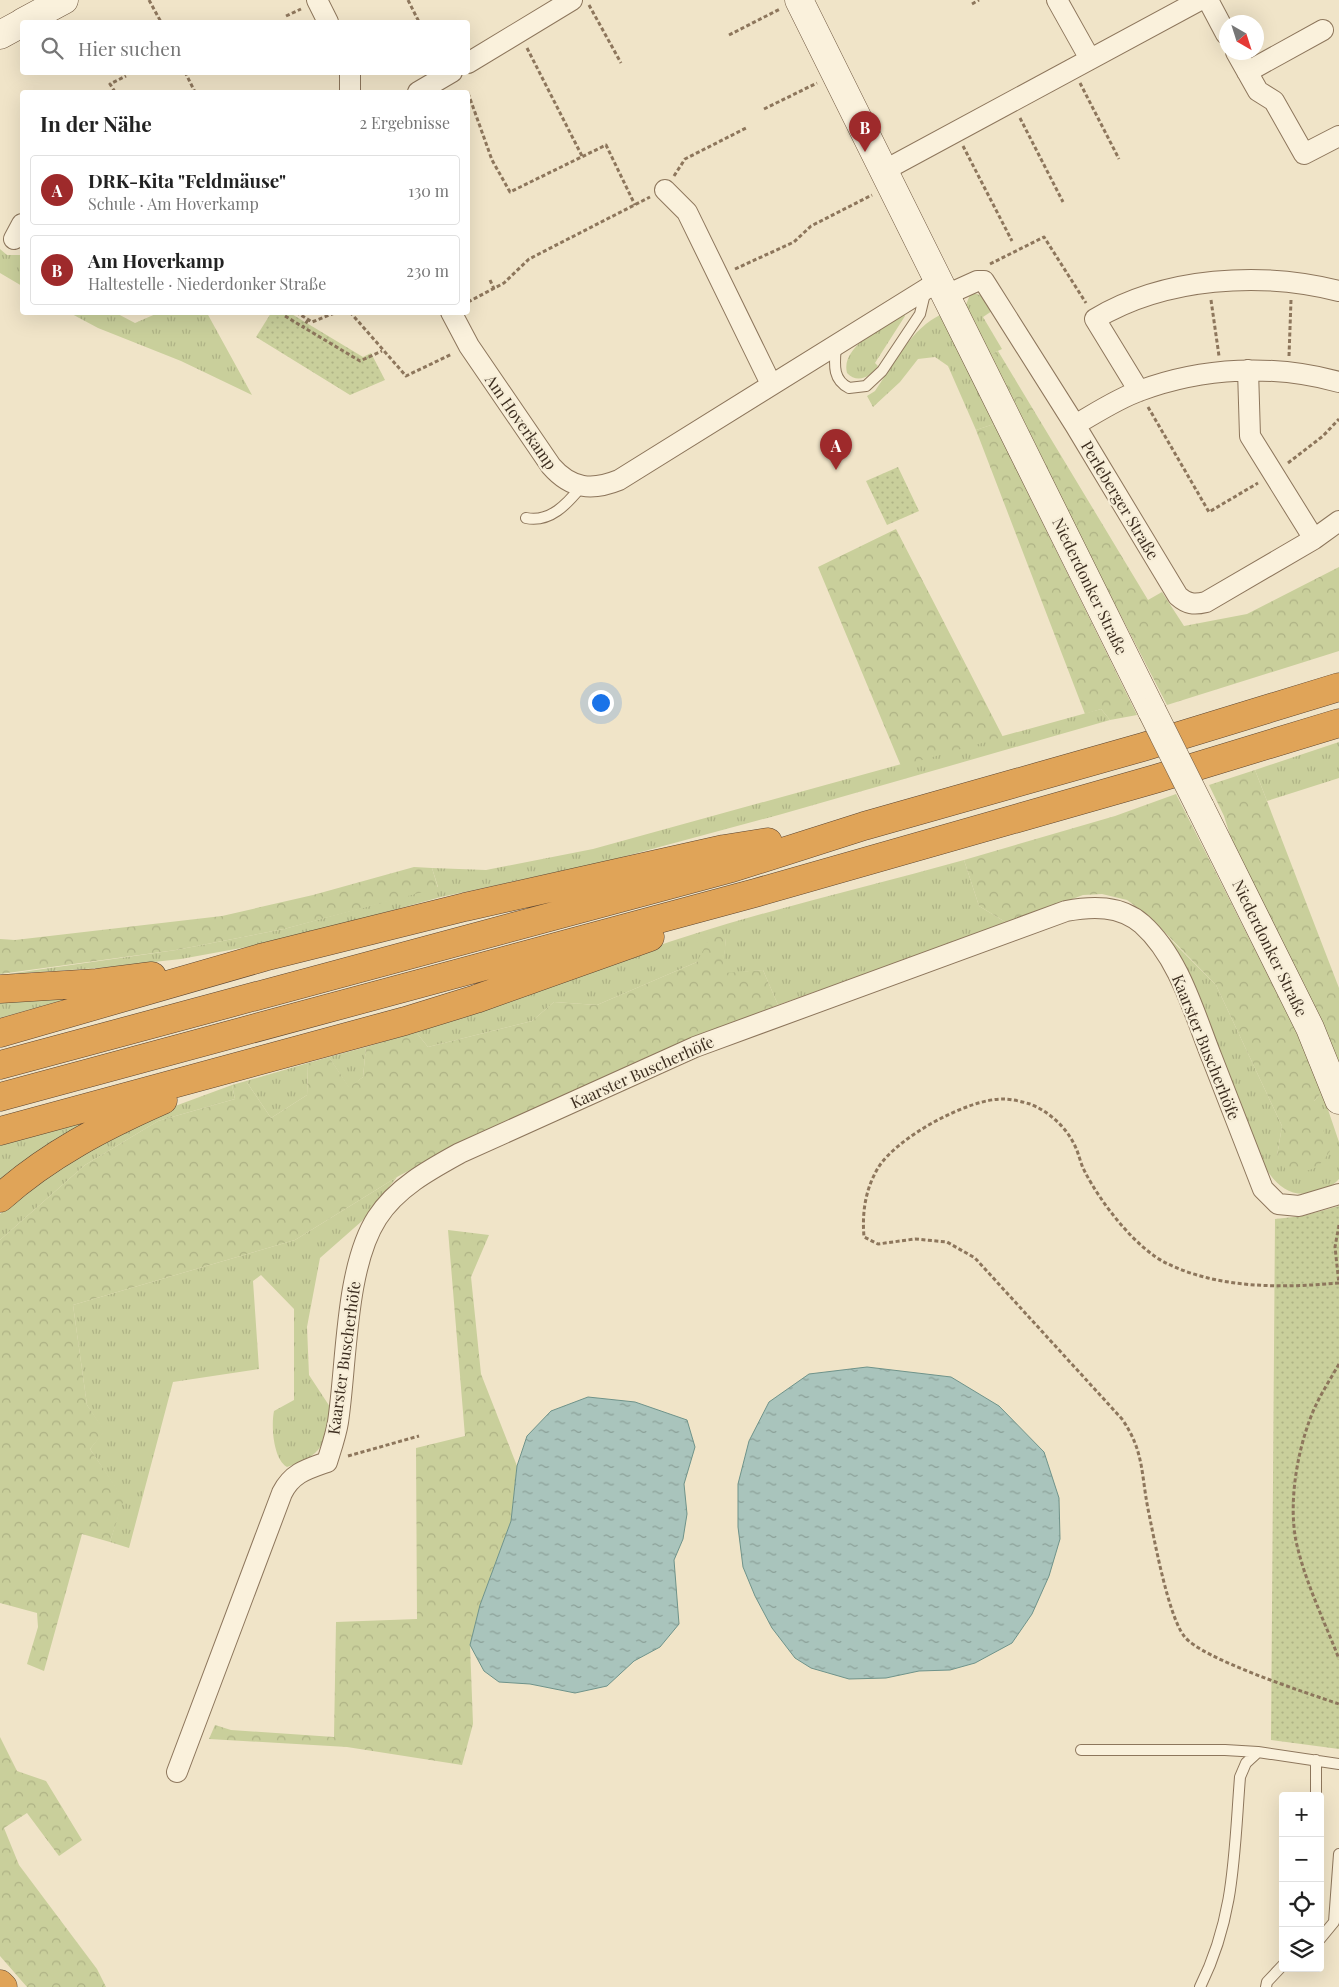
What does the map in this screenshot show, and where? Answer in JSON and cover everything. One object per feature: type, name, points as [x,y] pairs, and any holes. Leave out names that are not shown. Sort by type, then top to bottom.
[{"type":"highway","points":[[0,1065],[732,868],[864,826],[1143,747],[1339,688]]},
{"type":"highway","points":[[0,1097],[755,893],[1155,779],[1339,723]]},
{"type":"highway","points":[[0,1033],[264,957],[466,907],[705,853],[864,826]]},
{"type":"highway","points":[[0,1131],[476,1000],[640,942],[755,893]]},
{"type":"highway","points":[[0,988],[97,983],[264,957]]},
{"type":"highway","points":[[0,1198],[51,1157],[86,1137],[138,1111],[267,1058]]},
{"type":"highway","points":[[0,1984],[3,1987]]},
{"type":"street","points":[[317,0],[327,20]]},
{"type":"street","points":[[470,62],[572,0]]},
{"type":"street","points":[[1057,0],[1090,59]]},
{"type":"street","points":[[888,178],[956,132],[1200,0]]},
{"type":"street","points":[[1208,0],[1219,21]]},
{"type":"street","points":[[28,20],[57,2]]},
{"type":"street","name":"Niederdonker Straße","points":[[794,3],[836,73],[888,178],[937,288],[1152,711],[1310,1028],[1339,1100]]},
{"type":"street","points":[[0,35],[20,25]]},
{"type":"street","points":[[1247,72],[1323,30]]},
{"type":"street","points":[[1240,60],[1258,91],[1274,101],[1304,154],[1339,136]]},
{"type":"street","points":[[350,75],[350,90]]},
{"type":"street","points":[[421,90],[447,75]]},
{"type":"street","points":[[665,190],[687,212],[771,384]]},
{"type":"street","points":[[1139,391],[1095,319],[1138,298],[1209,283],[1254,280],[1292,282],[1339,291]]},
{"type":"street","points":[[581,487],[596,487],[619,480],[836,344],[937,288],[984,281]]},
{"type":"street","name":"Perleberger Straße","points":[[984,281],[1075,425],[1178,596],[1186,603],[1195,605],[1206,602],[1314,538],[1339,521]]},
{"type":"street","name":"Am Hoverkamp","points":[[453,315],[469,346],[551,466],[564,480],[581,487]]},
{"type":"street","points":[[1075,425],[1139,391],[1190,376],[1248,370],[1289,372],[1339,382]]},
{"type":"street","points":[[1248,370],[1250,436],[1314,538]]},
{"type":"street","name":"Kaarster Buscherhöfe","points":[[327,1462],[338,1424],[356,1272],[363,1246],[377,1218],[398,1194],[424,1174],[460,1153],[695,1048],[1066,911],[1089,906],[1114,909],[1141,923],[1161,945],[1184,987],[1263,1189],[1278,1204],[1299,1206],[1339,1194]]},
{"type":"street","points":[[177,1772],[285,1488],[294,1476],[303,1470],[327,1462]]},
{"type":"lane","points":[[836,344],[834,369],[837,378],[849,388],[866,386],[882,371],[937,288]]},
{"type":"lane","points":[[526,518],[535,520],[554,513],[569,501],[581,487]]},
{"type":"lane","points":[[1081,1750],[1225,1750],[1258,1752],[1339,1764]]},
{"type":"lane","points":[[1200,1987],[1224,1928],[1232,1884],[1240,1777],[1246,1763],[1258,1752]]},
{"type":"lane","points":[[1316,1760],[1316,1792]]},
{"type":"lane","points":[[1324,1934],[1334,1922],[1339,1854]]},
{"type":"lane","points":[[1266,1987],[1267,1982],[1279,1969]]},
{"type":"path","points":[[150,0],[159,20]]},
{"type":"path","points":[[408,0],[418,20]]},
{"type":"path","points":[[586,0],[621,62]]},
{"type":"path","points":[[972,4],[979,0]]},
{"type":"path","points":[[729,35],[794,3]]},
{"type":"path","points":[[519,32],[582,157]]},
{"type":"path","points":[[1072,70],[1119,160]]},
{"type":"path","points":[[764,109],[836,73]]},
{"type":"path","points":[[186,75],[194,90]]},
{"type":"path","points":[[114,90],[110,84],[126,76]]},
{"type":"path","points":[[470,100],[492,160],[510,192],[606,145],[635,204]]},
{"type":"path","points":[[1012,102],[1063,202]]},
{"type":"path","points":[[470,301],[504,283],[529,259],[665,190],[685,160],[748,127]]},
{"type":"path","points":[[956,132],[1012,241]]},
{"type":"path","points":[[719,277],[794,242],[811,226],[888,178]]},
{"type":"path","points":[[984,281],[988,265],[1044,237],[1095,319]]},
{"type":"path","points":[[490,280],[494,289]]},
{"type":"path","points":[[1289,372],[1292,282]]},
{"type":"path","points":[[1209,283],[1221,372]]},
{"type":"path","points":[[300,315],[312,322],[330,315]]},
{"type":"path","points":[[352,315],[382,351],[406,376],[469,346]]},
{"type":"path","points":[[285,316],[360,361],[382,351]]},
{"type":"path","points":[[303,327],[308,320]]},
{"type":"path","points":[[1139,391],[1209,512],[1274,474],[1323,436],[1339,419]]},
{"type":"path","points":[[1339,1225],[1335,1247],[1339,1283],[1294,1287],[1261,1286],[1201,1276],[1166,1263],[1140,1244],[1105,1203],[1084,1171],[1074,1143],[1055,1118],[1031,1104],[1004,1099],[973,1105],[940,1119],[898,1146],[878,1167],[868,1189],[862,1215],[864,1237],[878,1244],[915,1239],[948,1242],[975,1258],[1122,1420],[1134,1437],[1148,1508],[1174,1618],[1184,1637],[1224,1661],[1339,1704]]},
{"type":"path","points":[[1339,1364],[1314,1408],[1294,1476],[1293,1501],[1296,1539],[1304,1571],[1339,1659]]},
{"type":"path","points":[[327,1462],[419,1436]]},
{"type":"green space","points":[[0,249],[7,255],[20,255],[20,285],[0,273]]},
{"type":"green space","points":[[971,292],[988,298],[995,309],[983,317],[1002,349],[987,356],[964,310]]},
{"type":"green space","points":[[904,314],[905,316],[875,363],[878,366],[875,370],[868,376],[859,379],[847,373],[847,363],[850,354],[857,346],[876,331]]},
{"type":"green space","points":[[942,314],[994,424],[976,430],[948,366],[935,357],[918,359],[900,382],[873,407],[867,396],[875,391],[912,337],[931,320]]},
{"type":"green space","points":[[74,315],[120,315],[135,323],[153,315],[208,315],[252,395],[181,361],[98,328]]},
{"type":"green space","points":[[270,315],[293,315],[363,357],[371,353],[385,380],[350,395],[256,337]]},
{"type":"green space","points":[[998,351],[1148,600],[1162,592],[1184,626],[1247,614],[1339,567],[1339,651],[1167,705],[987,356]]},
{"type":"green space","points":[[994,424],[1137,715],[1110,720],[1101,709],[1085,714],[976,430]]},
{"type":"green space","points":[[898,467],[919,511],[887,525],[866,481]]},
{"type":"green space","points":[[896,529],[1003,737],[901,766],[818,567]]},
{"type":"green space","points":[[1101,709],[1110,720],[782,814],[604,862],[441,897],[280,941],[181,959],[99,968],[8,974],[176,950],[284,929],[438,887],[432,868],[486,870],[593,849]]},
{"type":"green space","points":[[1339,742],[1339,778],[1267,801],[1255,770]]},
{"type":"green space","points":[[1255,770],[1339,988],[1339,1071],[1235,851],[1224,816],[1209,785]]},
{"type":"green space","points":[[1176,794],[1298,1035],[1322,1092],[1314,1101],[1330,1151],[1321,1163],[1313,1169],[1287,1171],[1277,1156],[1282,1126],[1216,985],[1149,916],[1127,900],[1102,894],[1083,895],[1007,923],[979,906],[964,860],[1115,816]]},
{"type":"green space","points":[[964,860],[979,906],[1007,923],[778,1005],[763,970],[722,974],[726,938],[697,962],[597,1005],[554,1002],[532,1021],[428,1047],[416,1032],[486,1009],[624,957],[694,934]]},
{"type":"green space","points":[[414,867],[432,868],[438,888],[284,929],[176,950],[0,974],[0,939],[15,940],[222,916],[313,895]]},
{"type":"green space","points":[[711,935],[726,938],[723,973],[763,970],[778,1005],[693,1039],[434,1157],[397,1177],[295,1240],[73,1305],[87,1405],[105,1431],[90,1449],[124,1499],[110,1542],[82,1534],[44,1671],[27,1664],[38,1627],[37,1613],[0,1603],[0,1240],[85,1165],[158,1121],[235,1099],[232,1085],[246,1081],[271,1118],[307,1095],[308,1063],[329,1057],[349,1087],[363,1077],[366,1047],[416,1032],[428,1047],[532,1021],[554,1002],[597,1005],[697,962]]},
{"type":"green space","points":[[1168,937],[1216,985],[1282,1126],[1277,1156],[1322,1092],[1339,1142],[1339,1179],[1331,1186],[1305,1194],[1289,1191],[1282,1187],[1265,1168],[1260,1160],[1185,967]]},
{"type":"green space","points":[[91,992],[0,1018],[0,995]]},
{"type":"green space","points":[[366,1047],[363,1077],[349,1088],[329,1057]]},
{"type":"green space","points":[[308,1063],[307,1095],[271,1118],[246,1081]]},
{"type":"green space","points":[[232,1085],[235,1099],[158,1121],[85,1165],[0,1240],[0,1214],[57,1167],[167,1109]]},
{"type":"green space","points":[[85,1120],[87,1124],[0,1188],[0,1144]]},
{"type":"green space","points":[[397,1177],[362,1221],[320,1258],[307,1327],[309,1375],[332,1410],[324,1440],[320,1447],[308,1458],[287,1467],[282,1463],[276,1449],[273,1433],[274,1411],[294,1400],[294,1309],[261,1275],[253,1281],[259,1369],[173,1382],[129,1548],[110,1542],[123,1499],[90,1449],[104,1431],[87,1405],[73,1305],[295,1240]]},
{"type":"green space","points":[[1339,1206],[1339,1749],[1271,1740],[1275,1219],[1303,1216]]},
{"type":"green space","points":[[448,1230],[489,1235],[471,1277],[481,1374],[517,1466],[511,1521],[480,1605],[470,1645],[473,1724],[462,1765],[347,1747],[209,1739],[215,1725],[231,1730],[334,1737],[336,1622],[417,1619],[416,1448],[465,1436]]},
{"type":"green space","points":[[0,1737],[17,1771],[46,1781],[82,1840],[59,1856],[27,1813],[4,1828],[19,1865],[97,1969],[106,1987],[27,1987],[0,1956]]},
{"type":"water","points":[[867,1367],[951,1377],[999,1406],[1044,1452],[1059,1498],[1060,1539],[1049,1576],[1032,1614],[1012,1643],[975,1663],[950,1670],[919,1671],[886,1678],[849,1679],[811,1668],[795,1658],[772,1628],[755,1596],[743,1567],[738,1527],[738,1484],[749,1441],[769,1402],[809,1374]]},
{"type":"water","points":[[588,1397],[635,1402],[687,1420],[695,1447],[684,1484],[687,1514],[683,1539],[674,1560],[679,1624],[660,1647],[634,1661],[607,1686],[575,1693],[530,1684],[499,1682],[484,1671],[470,1645],[480,1605],[511,1521],[517,1466],[527,1436],[551,1411]]},
{"type":"place","name":"Am Hoverkamp","points":[[865,152]]},
{"type":"place","name":"DRK-Kita \"Feldmäuse\"","points":[[836,470]]}]
